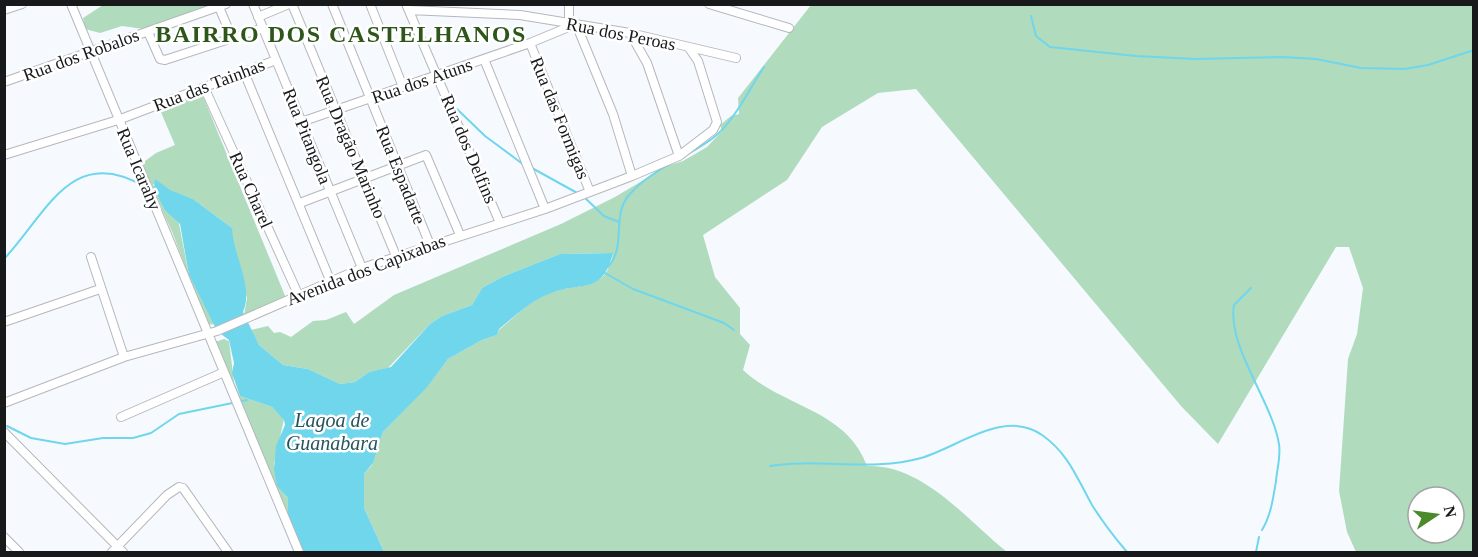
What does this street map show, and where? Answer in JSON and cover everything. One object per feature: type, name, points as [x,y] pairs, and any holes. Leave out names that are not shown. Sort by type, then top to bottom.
[{"type":"street","points":[[4,10],[22,4]]},
{"type":"street","name":"Rua Pitangola","points":[[253,4],[362,268]]},
{"type":"street","points":[[258,17],[290,4]]},
{"type":"street","name":"Rua Dragão Marinho","points":[[290,4],[396,256]]},
{"type":"street","name":"Rua Espadarte","points":[[332,4],[430,245]]},
{"type":"street","points":[[370,4],[404,87]]},
{"type":"street","points":[[569,4],[572,24],[613,114],[632,176]]},
{"type":"street","points":[[709,4],[789,28]]},
{"type":"street","name":"Rua Icarahy","points":[[69,5],[92,52],[222,373],[299,552]]},
{"type":"street","points":[[223,6],[232,38]]},
{"type":"street","name":"Rua dos Robalos","points":[[4,82],[223,6]]},
{"type":"street","name":"Rua dos Peroas","points":[[408,7],[480,12],[630,33],[736,58]]},
{"type":"street","name":"Rua dos Delfins","points":[[408,7],[500,223]]},
{"type":"street","name":"Rua dos Atuns","points":[[301,122],[530,43],[572,24]]},
{"type":"street","points":[[148,32],[160,58],[165,60],[263,28]]},
{"type":"street","points":[[630,33],[647,63],[679,156]]},
{"type":"street","name":"Rua das Formigas","points":[[530,43],[590,192]]},
{"type":"street","name":"Rua dos Peroas","points":[[689,48],[698,61],[717,122]]},
{"type":"street","points":[[484,59],[545,209]]},
{"type":"street","name":"Rua das Tainhas","points":[[4,155],[118,120],[276,60]]},
{"type":"street","points":[[244,72],[330,280]]},
{"type":"street","name":"Rua Charel","points":[[204,87],[297,294]]},
{"type":"street","name":"Avenida dos Capixabas","points":[[4,403],[124,357],[207,334],[246,320],[297,294],[362,268],[545,209],[632,176],[679,156],[713,130],[717,122]]},
{"type":"street","points":[[300,203],[424,155],[428,157],[460,235]]},
{"type":"street","points":[[91,257],[124,357]]},
{"type":"street","points":[[4,322],[100,289]]},
{"type":"street","points":[[120,417],[222,373]]},
{"type":"street","points":[[4,432],[118,551],[175,488],[183,488],[228,552]]},
{"type":"street","points":[[4,537],[19,552]]},
{"type":"green space","points":[[103,5],[211,5],[144,29],[122,26],[100,33],[85,29],[83,18]]},
{"type":"green space","points":[[811,5],[1473,5],[1473,552],[1356,552],[1347,532],[1339,491],[1348,359],[1357,334],[1363,288],[1349,247],[1336,247],[1218,444],[1181,406],[916,89],[878,93],[822,127],[787,180],[703,235],[715,277],[740,308],[740,334],[750,345],[743,370],[759,383],[813,411],[845,432],[857,447],[867,466],[887,468],[907,474],[943,496],[1007,552],[384,552],[364,508],[364,474],[372,465],[383,432],[427,386],[448,359],[482,340],[497,335],[499,330],[516,315],[541,297],[597,281],[604,275],[613,253],[560,254],[502,277],[482,288],[472,305],[442,316],[430,324],[388,368],[369,372],[355,382],[340,384],[308,369],[283,365],[259,345],[251,330],[268,326],[274,333],[280,332],[291,337],[313,321],[326,320],[346,312],[354,324],[394,295],[561,224],[615,197],[667,166],[683,161],[707,147],[722,131],[720,125],[731,116],[739,114],[738,98]]},
{"type":"green space","points":[[202,94],[286,298],[244,315],[247,298],[232,244],[232,228],[193,199],[153,184],[164,209],[178,219],[189,275],[214,324],[207,325],[173,234],[141,164],[156,153],[175,145],[160,110]]},
{"type":"green space","points":[[224,339],[229,341],[234,382],[240,396],[272,407],[284,419],[274,464],[280,489],[288,498],[288,517],[304,552],[299,552],[215,342]]},
{"type":"water","name":"Lagoa de Guanabara","points":[[155,179],[170,190],[193,199],[232,228],[245,281],[246,302],[243,312],[259,345],[283,365],[308,369],[340,384],[355,382],[369,372],[391,367],[430,324],[442,316],[472,305],[482,288],[502,277],[560,254],[613,253],[603,276],[596,282],[560,290],[542,297],[499,329],[497,335],[482,340],[448,359],[427,387],[383,432],[373,463],[364,474],[364,508],[384,552],[304,552],[288,517],[288,498],[277,486],[274,470],[276,446],[285,425],[284,420],[272,407],[240,396],[232,373],[234,363],[229,340],[217,331],[189,275],[180,224],[164,209],[154,188]]},
{"type":"waterway","points":[[1031,16],[1036,36],[1050,47],[1136,56],[1195,59],[1282,57],[1316,59],[1361,68],[1405,69],[1428,65],[1474,50]]},
{"type":"waterway","points":[[608,267],[617,250],[619,221],[629,195],[658,171],[703,145],[721,131],[764,67]]},
{"type":"waterway","points":[[457,109],[485,136],[524,165]]},
{"type":"waterway","points":[[532,168],[579,194]]},
{"type":"waterway","points":[[4,259],[48,204],[63,189],[80,178],[98,173],[120,176],[145,187]]},
{"type":"waterway","points":[[584,197],[604,216],[619,222]]},
{"type":"waterway","points":[[605,273],[633,289],[724,323],[734,330]]},
{"type":"waterway","points":[[1251,288],[1234,305],[1237,338],[1275,427],[1279,444],[1279,462],[1273,500],[1268,519],[1262,530]]},
{"type":"waterway","points":[[7,426],[31,438],[65,444],[103,438],[133,438],[151,433],[179,414],[247,400]]},
{"type":"waterway","points":[[770,466],[807,463],[865,465],[902,462],[935,453],[997,428],[1012,426],[1027,428],[1042,435],[1059,450],[1092,505],[1127,552]]},
{"type":"waterway","points":[[1256,552],[1259,537]]},
{"type":"district","name":"BAIRRO DOS CASTELHANOS","points":[[341,34]]}]
